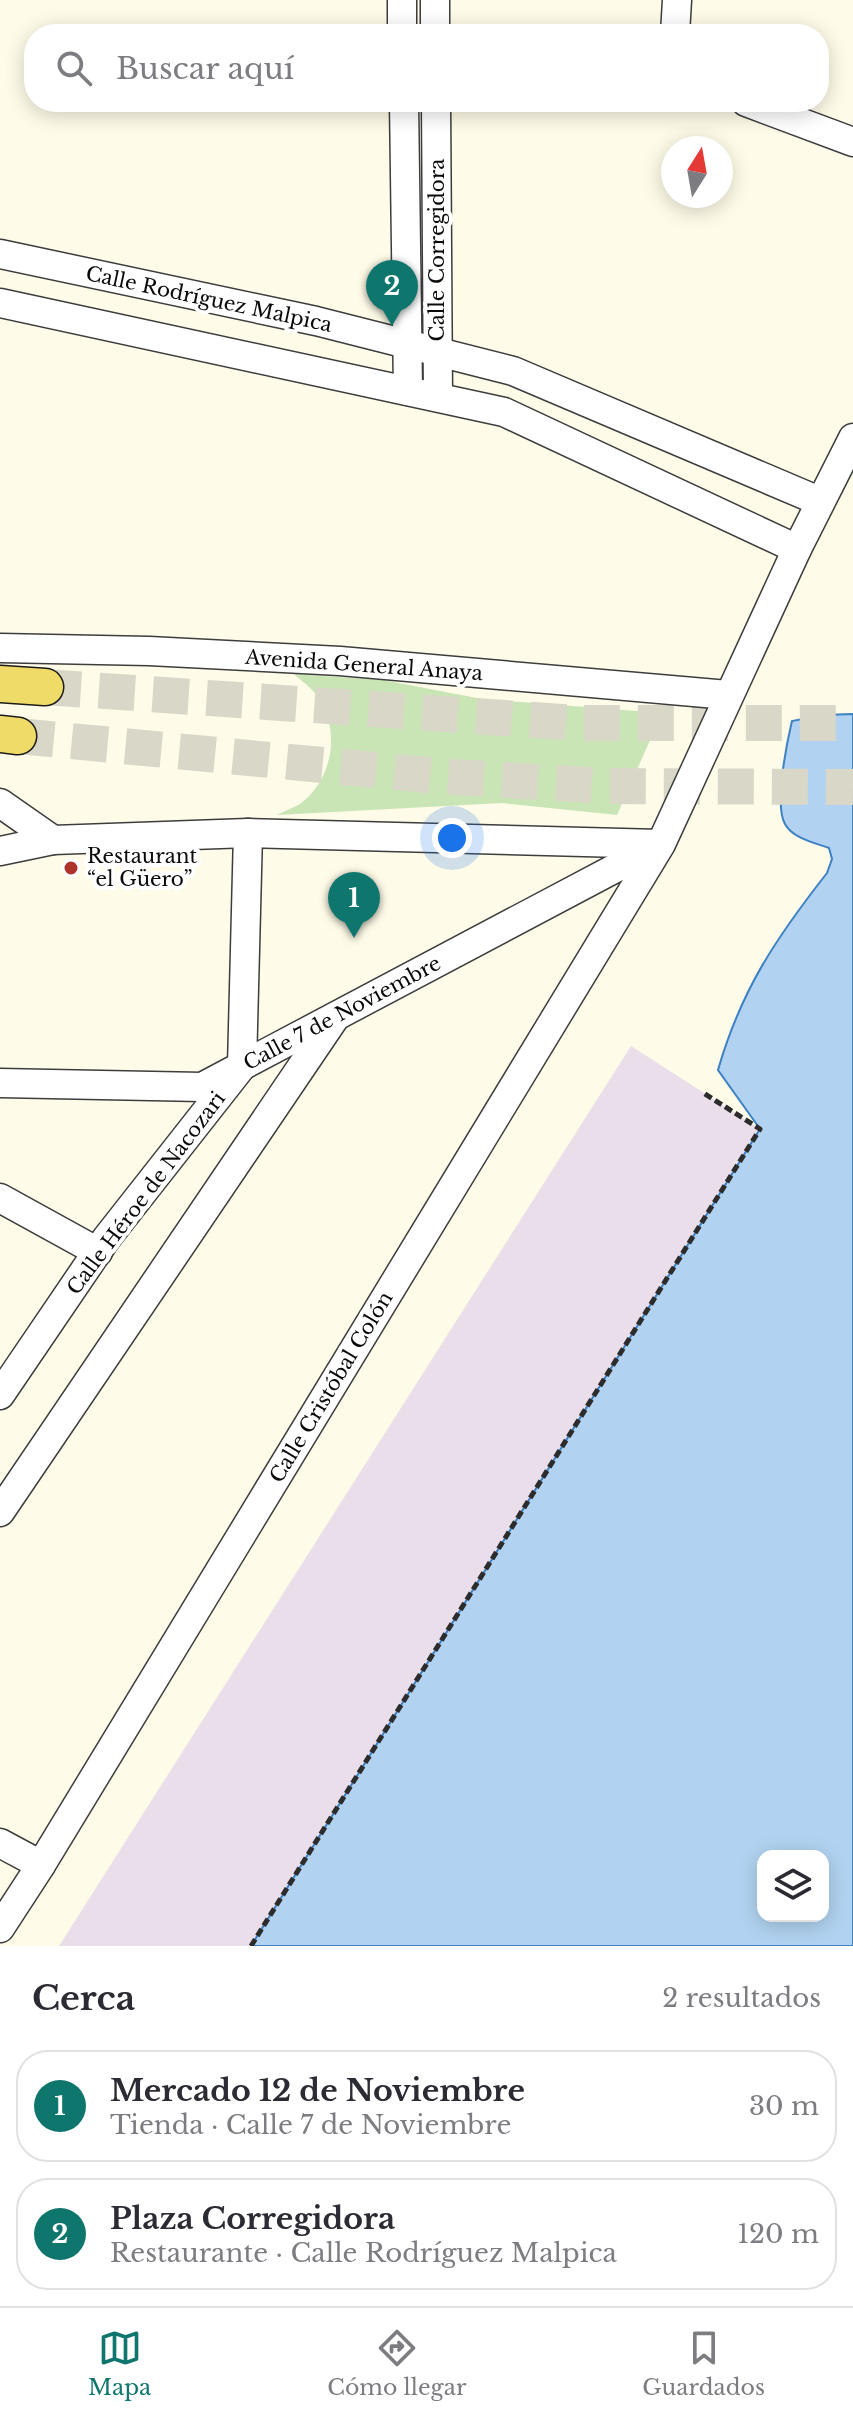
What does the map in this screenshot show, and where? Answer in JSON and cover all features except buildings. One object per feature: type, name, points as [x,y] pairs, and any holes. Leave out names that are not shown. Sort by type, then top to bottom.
[{"type":"main road","points":[[0,684],[45,687]]},
{"type":"street","points":[[402,0],[402,24]]},
{"type":"street","points":[[435,0],[435,24]]},
{"type":"street","points":[[676,24],[677,0]]},
{"type":"street","name":"Calle Corregidora","points":[[404,112],[408,391]]},
{"type":"street","name":"Calle Corregidora","points":[[436,112],[438,397]]},
{"type":"street","points":[[773,112],[853,142]]},
{"type":"street","name":"Calle Rodríguez Malpica","points":[[0,254],[316,321],[513,371],[819,501]]},
{"type":"street","points":[[0,303],[504,412],[797,549]]},
{"type":"street","name":"Calle Cristóbal Colón","points":[[0,1928],[661,844],[819,501],[853,438]]},
{"type":"street","name":"Avenida General Anaya","points":[[0,648],[149,651],[340,661],[728,695]]},
{"type":"street","points":[[0,803],[53,840]]},
{"type":"street","points":[[242,1066],[248,833]]},
{"type":"street","points":[[0,851],[53,840],[248,833],[661,844]]},
{"type":"street","name":"Calle 7 de Noviembre","points":[[0,1083],[202,1087],[661,844]]},
{"type":"street","points":[[0,1512],[335,1016]]},
{"type":"street","name":"Calle Héroe de Nacozari","points":[[0,1395],[98,1252],[242,1066]]},
{"type":"street","points":[[0,1198],[98,1252]]},
{"type":"street","points":[[0,1843],[41,1865]]},
{"type":"path","points":[[251,1946],[760,1129],[702,1092]]},
{"type":"shaded area","points":[[631,1046],[760,1129],[251,1946],[59,1946]]},
{"type":"green space","points":[[294,674],[383,680],[482,699],[662,713],[617,815],[502,803],[277,815],[300,804],[312,793],[327,766],[330,750],[331,734],[322,704]]},
{"type":"water","points":[[853,714],[853,1946],[251,1946],[760,1129],[718,1070],[749,990],[776,943],[827,873],[832,859],[829,848],[788,829],[782,815],[782,773],[792,721],[823,715]]},
{"type":"tunnel","points":[[45,687],[579,723],[853,723]]},
{"type":"tunnel","points":[[18,736],[438,776],[606,786],[853,787]]},
{"type":"place","name":"Plaza Corregidora","points":[[392,326]]},
{"type":"place","name":"Restaurant “el Güero”","points":[[71,868]]},
{"type":"place","name":"Mercado 12 de Noviembre","points":[[354,938]]}]
